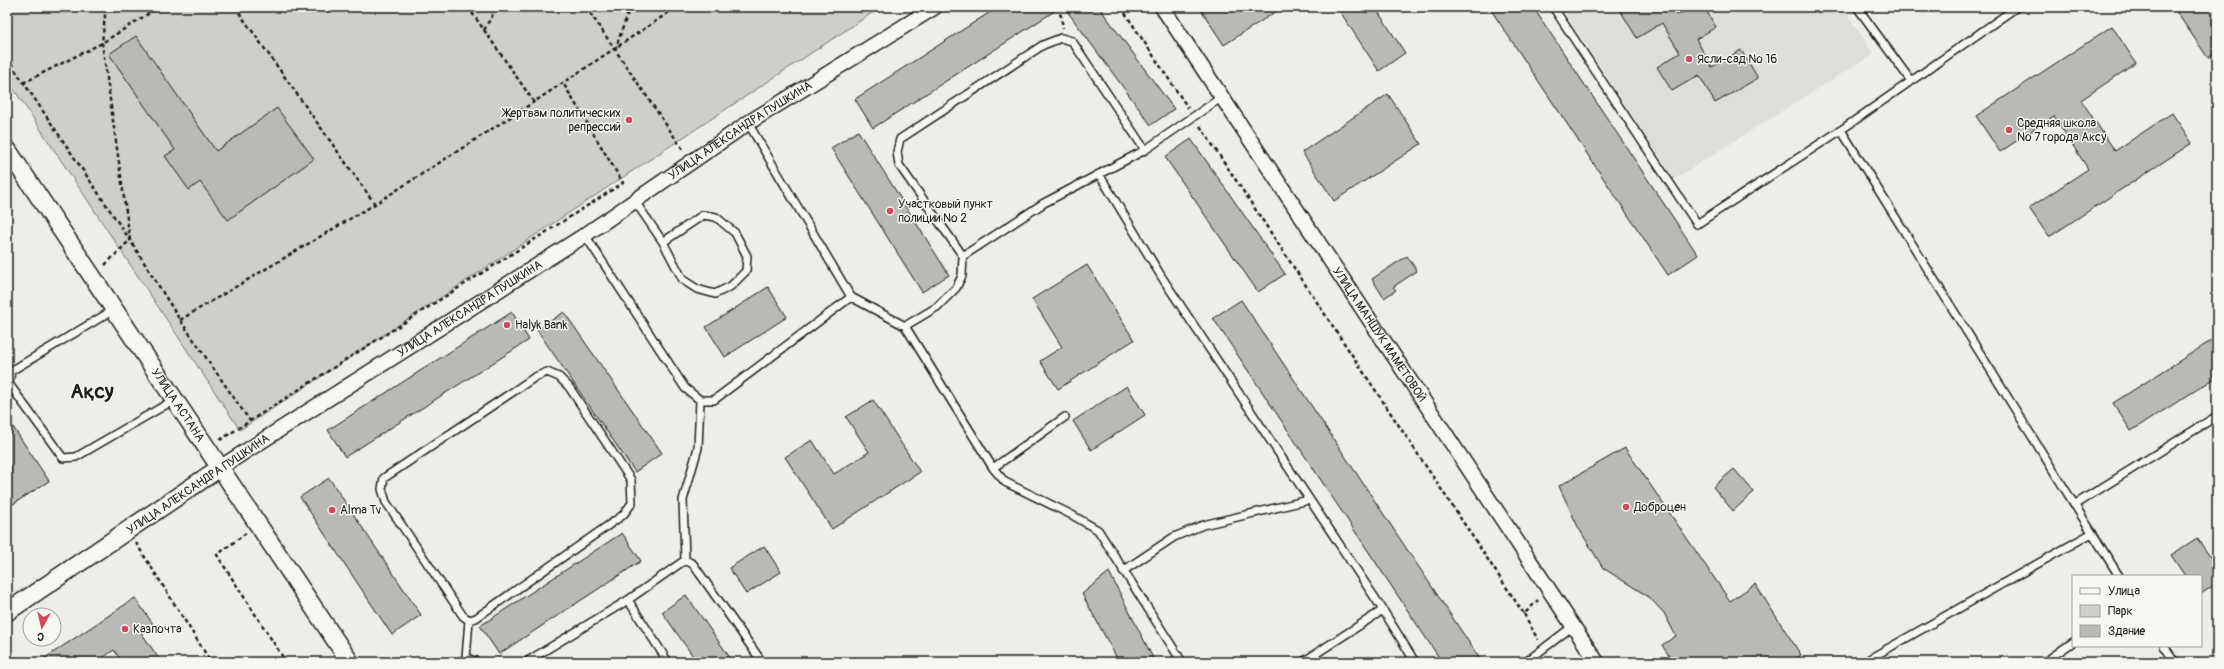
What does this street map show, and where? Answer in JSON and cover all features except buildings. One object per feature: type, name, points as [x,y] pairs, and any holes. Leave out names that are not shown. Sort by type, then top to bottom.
[{"type":"street","name":"УЛИЦА АЛЕКСАНДРА ПУШКИНА","points":[[7,612],[221,467],[584,235],[748,123],[935,7]]},
{"type":"street","name":"УЛИЦА МАНШУК МАМЕТОВОЙ","points":[[1162,7],[1597,662]]},
{"type":"street","name":"УЛИЦА АСТАНА","points":[[7,149],[350,662]]},
{"type":"lane","points":[[1553,7],[1697,224],[1841,130],[2017,7]]},
{"type":"lane","points":[[1857,7],[1912,80]]},
{"type":"lane","points":[[905,326],[937,307],[956,288],[962,276],[963,256],[899,165],[897,152],[900,139],[1043,45],[1061,38],[1072,41],[1145,150]]},
{"type":"lane","points":[[963,256],[1044,203],[1145,150],[1222,97]]},
{"type":"lane","points":[[748,123],[852,297],[905,326],[993,468],[1005,482],[1072,515],[1098,530],[1182,662]]},
{"type":"lane","points":[[1841,130],[2118,575]]},
{"type":"lane","points":[[1099,174],[1163,279],[1415,662]]},
{"type":"lane","points":[[634,200],[663,242],[683,280],[697,289],[715,294],[731,286],[746,271],[747,256],[735,233],[716,217],[703,215],[663,242]]},
{"type":"lane","points":[[584,235],[685,388],[700,400],[714,400],[852,297]]},
{"type":"lane","points":[[115,309],[11,371],[9,384],[63,458],[76,457],[175,399]]},
{"type":"lane","points":[[547,372],[559,377],[569,387],[631,480],[632,503],[624,515],[476,618],[469,620],[463,616],[386,502],[382,489],[384,478],[535,376],[547,372]]},
{"type":"lane","points":[[685,560],[683,500],[698,448],[700,400]]},
{"type":"lane","points":[[2074,505],[2217,416]]},
{"type":"lane","points":[[993,468],[1065,417]]},
{"type":"lane","points":[[1123,571],[1174,537],[1203,525],[1309,500]]},
{"type":"lane","points":[[1864,662],[2092,533]]},
{"type":"lane","points":[[526,662],[628,600],[685,560]]},
{"type":"lane","points":[[685,560],[693,564],[762,662]]},
{"type":"lane","points":[[628,600],[668,662]]},
{"type":"lane","points":[[1303,662],[1382,610]]},
{"type":"lane","points":[[466,658],[469,620]]},
{"type":"lane","points":[[1526,662],[1574,626]]},
{"type":"lane","points":[[2045,662],[2072,643]]},
{"type":"lane","points":[[2165,647],[2175,662]]},
{"type":"lane","points":[[459,662],[466,658],[478,662]]},
{"type":"path","points":[[106,7],[102,43],[130,240]]},
{"type":"path","points":[[23,83],[102,43],[158,7]]},
{"type":"path","points":[[235,7],[376,204]]},
{"type":"path","points":[[468,7],[534,102]]},
{"type":"path","points":[[484,30],[497,7]]},
{"type":"path","points":[[586,7],[690,162]]},
{"type":"path","points":[[616,50],[630,7]]},
{"type":"path","points":[[180,320],[376,204],[616,50],[677,7]]},
{"type":"path","points":[[1057,7],[1063,26],[1061,38]]},
{"type":"path","points":[[1121,7],[1524,614],[1544,649]]},
{"type":"path","points":[[7,58],[130,240],[180,320],[250,421]]},
{"type":"path","points":[[208,448],[623,183],[563,83]]},
{"type":"path","points":[[93,277],[130,240]]},
{"type":"path","points":[[259,524],[217,555],[286,662]]},
{"type":"path","points":[[128,530],[211,662]]},
{"type":"path","points":[[1524,614],[1549,589]]},
{"type":"shaded area","points":[[1561,7],[1843,7],[1873,54],[1674,179]]},
{"type":"green space","points":[[7,7],[881,7],[240,430],[7,79]]},
{"type":"place","name":"Ясли-сад № 16","points":[[1689,59]]},
{"type":"place","name":"Жертвам политических репрессий","points":[[629,120]]},
{"type":"place","name":"Средняя школа № 7 города Аксу","points":[[2009,130]]},
{"type":"place","name":"Участковый пункт полиции № 2","points":[[890,211]]},
{"type":"place","name":"Halyk Bank","points":[[507,325]]},
{"type":"place","name":"Доброцен","points":[[1626,507]]},
{"type":"place","name":"Alma Tv","points":[[332,510]]},
{"type":"place","name":"Казпочта","points":[[125,629]]},
{"type":"district","name":"Ақсу","points":[[92,391]]}]
